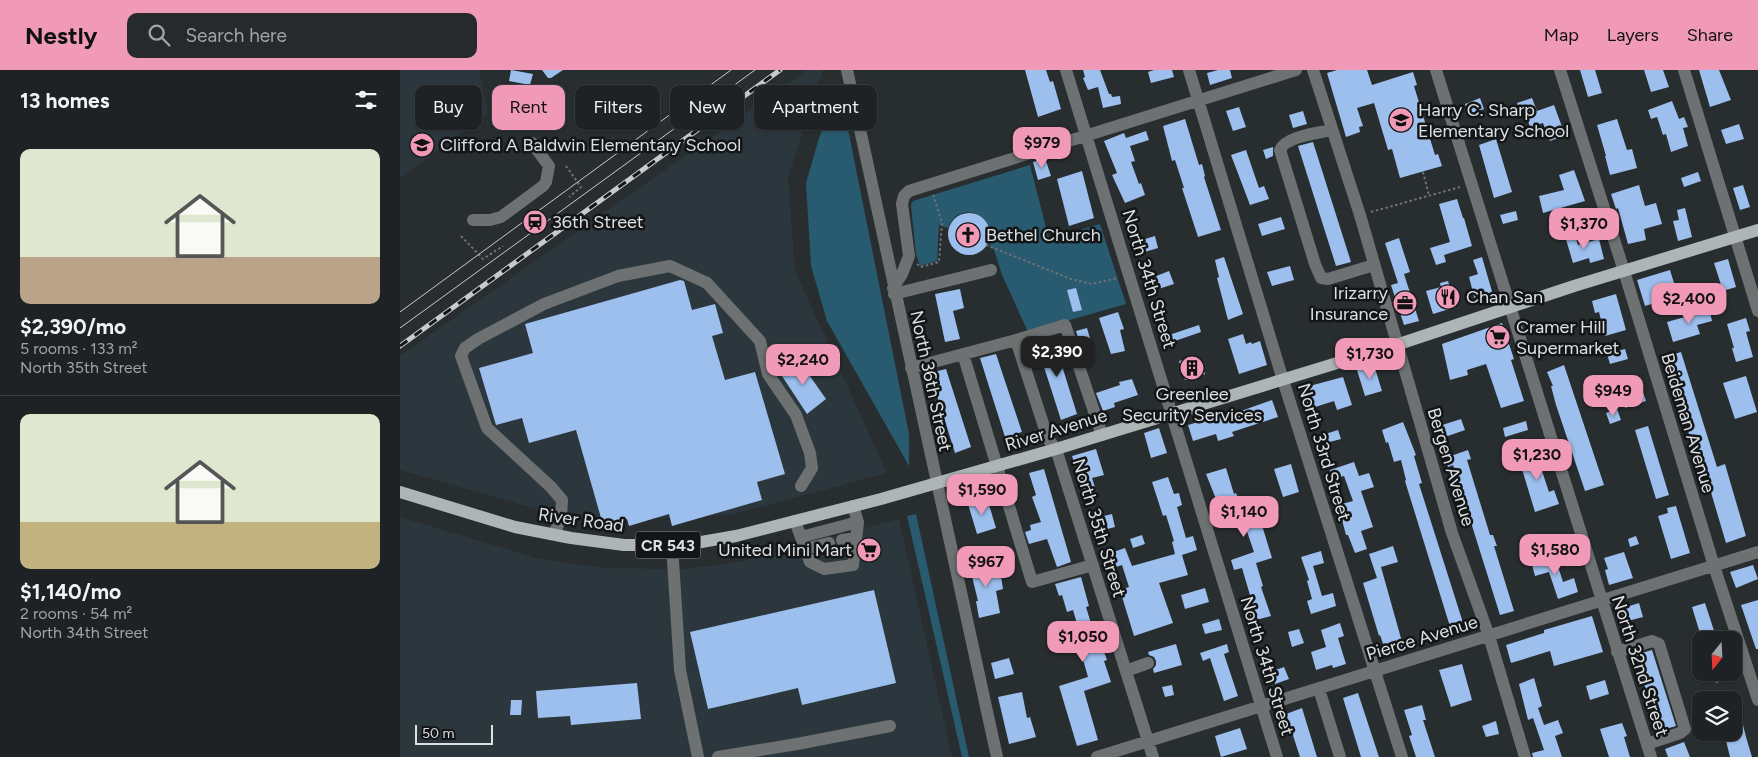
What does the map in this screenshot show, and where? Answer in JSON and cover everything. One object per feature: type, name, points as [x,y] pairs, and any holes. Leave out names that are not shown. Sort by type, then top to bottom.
[{"type":"main road","name":"River Avenue","points":[[936,483],[1056,449],[1283,380],[1758,230]]},
{"type":"main road","name":"River Road","points":[[400,492],[515,528],[624,544],[684,546],[736,536],[936,483]]},
{"type":"street","name":"North 36th Street","points":[[847,70],[997,757]]},
{"type":"street","name":"North 34th Street","points":[[1066,70],[1277,757]]},
{"type":"street","name":"North 33rd Street","points":[[1189,70],[1283,380],[1402,757]]},
{"type":"street","points":[[894,291],[910,256],[902,204],[904,196],[909,192],[1296,70]]},
{"type":"street","name":"Bergen Avenue","points":[[1313,70],[1360,215],[1396,345],[1452,532],[1489,636],[1525,757]]},
{"type":"street","name":"North 32nd Street","points":[[1436,70],[1600,600],[1651,757]]},
{"type":"street","name":"Beideman Avenue","points":[[1560,70],[1624,271],[1714,566],[1758,700]]},
{"type":"street","points":[[1684,70],[1758,311]]},
{"type":"street","points":[[1332,130],[1303,136],[1282,146],[1280,150],[1287,175],[1319,276],[1328,279],[1374,265]]},
{"type":"street","points":[[473,220],[490,220],[501,217],[543,186],[546,182],[549,166],[532,143]]},
{"type":"street","points":[[554,534],[561,518],[562,500],[552,487],[486,428],[461,356],[465,348],[512,320],[544,304],[618,276],[670,266],[692,276],[707,284],[760,342],[768,374],[796,415],[810,453],[812,468],[801,486]]},
{"type":"street","points":[[894,291],[991,270]]},
{"type":"street","points":[[912,368],[1065,325],[1102,435]]},
{"type":"street","name":"North 35th Street","points":[[1016,340],[1048,439],[1056,449],[1153,757]]},
{"type":"street","points":[[963,354],[1032,582],[1093,565]]},
{"type":"street","points":[[795,521],[810,562],[824,569],[853,565],[858,522],[853,506]]},
{"type":"street","points":[[800,537],[858,522]]},
{"type":"street","points":[[842,540],[856,538]]},
{"type":"street","points":[[805,550],[829,543]]},
{"type":"street","points":[[672,545],[680,670],[698,757]]},
{"type":"street","name":"Pierce Avenue","points":[[1097,757],[1758,552]]},
{"type":"street","points":[[1617,652],[1652,641],[1659,644],[1684,729],[1680,733],[1647,744]]},
{"type":"street","points":[[1126,671],[1148,662]]},
{"type":"street","points":[[1319,689],[1340,757]]},
{"type":"street","points":[[718,757],[890,726]]},
{"type":"path","points":[[566,166],[581,187],[569,197]]},
{"type":"path","points":[[1423,172],[1429,196]]},
{"type":"path","points":[[1360,215],[1472,183]]},
{"type":"path","points":[[910,256],[921,267],[940,262],[942,223],[931,185]]},
{"type":"path","points":[[461,236],[483,259],[503,246]]},
{"type":"path","points":[[986,245],[1072,279],[1092,284],[1130,274]]},
{"type":"shaded area","points":[[400,70],[479,70],[488,113],[482,117],[482,85],[415,85],[415,130],[465,130],[400,178]]},
{"type":"shaded area","points":[[807,70],[822,70],[818,85],[786,85]]},
{"type":"shaded area","points":[[754,107],[754,130],[803,130],[788,178],[795,271],[887,473],[730,515],[609,521],[551,513],[400,470],[400,356],[722,130],[744,130],[744,114]]},
{"type":"shaded area","points":[[822,130],[848,130],[909,434],[909,466],[827,321],[811,266],[806,183]]},
{"type":"shaded area","points":[[1030,165],[1049,239],[1100,224],[1126,304],[1028,332],[1002,275],[994,250],[988,243],[990,229],[980,217],[969,212],[957,216],[948,228],[939,225],[937,261],[920,266],[916,254],[911,205],[913,201]]},
{"type":"shaded area","points":[[916,514],[969,757],[962,757],[907,516]]},
{"type":"shaded area","points":[[400,517],[540,559],[605,568],[686,569],[739,562],[899,519],[952,757],[400,757]]},
{"type":"building","points":[[511,70],[533,74],[530,85],[509,81]]},
{"type":"building","points":[[542,70],[563,70],[548,78]]},
{"type":"building","points":[[1025,70],[1046,70],[1050,82],[1053,81],[1061,109],[1038,117]]},
{"type":"building","points":[[1083,70],[1100,70],[1109,94],[1112,97],[1120,96],[1121,104],[1103,108],[1098,87],[1088,90],[1083,78],[1085,77]]},
{"type":"building","points":[[1172,70],[1174,77],[1151,83],[1148,72]]},
{"type":"building","points":[[1218,70],[1230,70],[1232,78],[1210,85],[1207,73]]},
{"type":"building","name":"Harry C. Sharp Elementary School","points":[[1337,70],[1367,70],[1372,85],[1413,72],[1417,85],[1414,86],[1435,155],[1438,154],[1442,166],[1400,178],[1392,149],[1388,150],[1374,103],[1357,108],[1363,126],[1359,127],[1360,132],[1346,137],[1327,73]]},
{"type":"building","points":[[1580,70],[1595,70],[1602,93],[1588,97]]},
{"type":"building","points":[[1644,70],[1663,70],[1669,87],[1651,92]]},
{"type":"building","points":[[1699,70],[1719,70],[1731,100],[1710,107]]},
{"type":"building","points":[[1480,98],[1484,109],[1469,114],[1465,104]]},
{"type":"building","points":[[1532,98],[1537,111],[1554,105],[1565,135],[1550,141],[1543,123],[1530,127],[1525,112],[1521,113],[1517,103]]},
{"type":"building","points":[[1672,101],[1679,119],[1684,117],[1688,127],[1683,128],[1688,146],[1671,152],[1666,134],[1663,135],[1657,117],[1651,119],[1648,110]]},
{"type":"building","points":[[1239,107],[1246,127],[1233,131],[1226,111]]},
{"type":"building","points":[[1303,111],[1307,124],[1293,128],[1289,115]]},
{"type":"building","points":[[1185,119],[1199,165],[1202,164],[1204,177],[1221,230],[1198,237],[1175,160],[1172,161],[1163,126]]},
{"type":"building","points":[[1617,119],[1627,150],[1632,149],[1637,168],[1610,175],[1597,125]]},
{"type":"building","points":[[1739,124],[1744,139],[1726,144],[1721,130]]},
{"type":"building","points":[[1146,131],[1149,140],[1130,146],[1135,161],[1131,162],[1145,195],[1125,203],[1112,175],[1117,173],[1104,141],[1124,133],[1126,138]]},
{"type":"building","points":[[1496,139],[1512,192],[1494,198],[1479,145]]},
{"type":"building","points":[[1313,142],[1351,262],[1336,266],[1298,146]]},
{"type":"building","points":[[1273,147],[1273,156],[1266,159],[1263,150]]},
{"type":"building","points":[[1246,150],[1259,188],[1264,186],[1269,199],[1250,205],[1231,155]]},
{"type":"building","points":[[1045,158],[1051,176],[1038,180],[1033,162]]},
{"type":"building","points":[[1574,170],[1585,201],[1543,213],[1539,196],[1564,190],[1559,175]]},
{"type":"building","points":[[1082,171],[1094,218],[1069,226],[1057,179]]},
{"type":"building","points":[[1698,172],[1701,181],[1684,187],[1681,178]]},
{"type":"building","points":[[1639,185],[1645,206],[1656,203],[1662,224],[1644,229],[1646,240],[1628,244],[1618,208],[1616,209],[1611,194]]},
{"type":"building","points":[[1743,185],[1750,207],[1740,210],[1733,188]]},
{"type":"building","points":[[1457,199],[1472,246],[1444,255],[1446,262],[1436,265],[1430,248],[1450,242],[1439,204]]},
{"type":"building","points":[[1685,208],[1692,237],[1678,241],[1673,221],[1679,220],[1677,210]]},
{"type":"building","points":[[1516,211],[1518,220],[1503,224],[1500,215]]},
{"type":"building","name":"Bethel Church","points":[[973,213],[981,216],[987,222],[990,234],[987,246],[981,252],[965,255],[957,252],[951,246],[948,230],[951,222],[957,216]]},
{"type":"building","points":[[1281,217],[1285,229],[1262,236],[1258,224]]},
{"type":"building","points":[[1574,233],[1578,245],[1599,239],[1604,259],[1590,263],[1589,258],[1573,263],[1565,236]]},
{"type":"building","points":[[1155,236],[1158,248],[1138,254],[1135,242]]},
{"type":"building","points":[[1399,238],[1410,272],[1404,274],[1419,321],[1404,325],[1391,285],[1398,283],[1385,243]]},
{"type":"building","points":[[1224,257],[1243,314],[1228,320],[1217,278],[1219,277],[1215,260]]},
{"type":"building","points":[[1482,257],[1493,295],[1475,300],[1469,277],[1478,274],[1473,260]]},
{"type":"building","points":[[1728,259],[1736,287],[1723,291],[1714,263]]},
{"type":"building","points":[[1290,266],[1294,280],[1272,286],[1267,272]]},
{"type":"building","points":[[1670,270],[1678,296],[1645,306],[1637,280]]},
{"type":"building","points":[[1169,271],[1174,284],[1149,292],[1146,280]]},
{"type":"building","points":[[680,280],[684,281],[692,310],[715,304],[723,333],[712,336],[725,380],[755,372],[785,474],[757,482],[762,500],[672,526],[669,514],[629,526],[627,519],[603,525],[576,430],[529,443],[522,418],[496,425],[479,368],[533,353],[525,324]]},
{"type":"building","points":[[1448,281],[1456,307],[1433,314],[1426,291],[1441,287],[1440,283]]},
{"type":"building","points":[[1076,288],[1082,310],[1073,312],[1067,290]]},
{"type":"building","points":[[960,289],[964,308],[953,311],[960,339],[945,342],[935,294]]},
{"type":"building","points":[[1616,294],[1626,330],[1605,336],[1599,312],[1595,313],[1592,301]]},
{"type":"building","points":[[1709,308],[1712,321],[1697,325],[1700,334],[1673,342],[1667,322],[1699,313],[1698,310]]},
{"type":"building","points":[[1118,312],[1124,329],[1120,330],[1125,351],[1111,354],[1099,318]]},
{"type":"building","points":[[1746,318],[1750,331],[1746,332],[1753,357],[1736,362],[1727,324]]},
{"type":"building","points":[[1502,323],[1514,359],[1511,360],[1524,401],[1501,408],[1486,364],[1467,370],[1468,375],[1450,380],[1442,344]]},
{"type":"building","points":[[1199,325],[1201,332],[1166,344],[1163,337]]},
{"type":"building","points":[[1087,328],[1091,342],[1080,345],[1076,331]]},
{"type":"building","points":[[1243,334],[1246,344],[1260,341],[1267,365],[1239,374],[1228,339]]},
{"type":"building","points":[[1053,337],[1077,414],[1061,420],[1036,342]]},
{"type":"building","points":[[1625,349],[1628,359],[1610,364],[1607,354]]},
{"type":"building","points":[[1681,352],[1717,467],[1725,464],[1746,536],[1726,543],[1702,462],[1698,463],[1665,357]]},
{"type":"building","points":[[996,354],[1022,432],[1005,437],[980,358]]},
{"type":"building","name":"Greenlee Security Services","points":[[1190,358],[1191,362],[1199,360],[1205,374],[1185,380],[1179,361]]},
{"type":"building","points":[[798,359],[826,399],[807,414],[780,373]]},
{"type":"building","points":[[1374,365],[1382,391],[1365,396],[1357,370]]},
{"type":"building","points":[[1564,365],[1604,485],[1585,491],[1547,372]]},
{"type":"building","points":[[946,369],[971,447],[955,453],[930,373]]},
{"type":"building","points":[[1746,376],[1757,412],[1735,419],[1723,383]]},
{"type":"building","points":[[1343,377],[1352,405],[1337,410],[1334,401],[1309,409],[1302,388]]},
{"type":"building","points":[[1132,379],[1138,395],[1114,403],[1115,407],[1103,411],[1096,393],[1120,385],[1119,382]]},
{"type":"building","points":[[1642,389],[1646,401],[1625,408],[1621,395]]},
{"type":"building","points":[[1272,400],[1278,417],[1232,432],[1234,436],[1218,441],[1216,434],[1193,441],[1188,425],[1226,414],[1227,416]]},
{"type":"building","points":[[1617,409],[1621,420],[1610,424],[1606,413]]},
{"type":"building","points":[[1461,419],[1465,430],[1442,438],[1439,426]]},
{"type":"building","points":[[1526,421],[1528,430],[1505,437],[1503,428]]},
{"type":"building","points":[[1403,422],[1416,455],[1414,456],[1422,483],[1419,484],[1465,629],[1452,633],[1405,481],[1401,460],[1394,462],[1382,430]]},
{"type":"building","points":[[1648,426],[1669,495],[1656,499],[1635,430]]},
{"type":"building","points":[[1159,428],[1167,453],[1151,458],[1144,433]]},
{"type":"building","points":[[1338,430],[1341,439],[1322,444],[1319,436]]},
{"type":"building","points":[[1096,449],[1104,475],[1092,478],[1098,497],[1087,501],[1072,456]]},
{"type":"building","points":[[1539,449],[1544,464],[1540,465],[1549,492],[1554,490],[1559,504],[1535,512],[1518,456]]},
{"type":"building","points":[[1468,450],[1471,459],[1467,460],[1490,535],[1493,535],[1497,546],[1494,546],[1514,611],[1500,615],[1453,465],[1448,467],[1445,458]]},
{"type":"building","points":[[1354,462],[1359,476],[1369,473],[1374,487],[1361,491],[1373,527],[1361,531],[1367,549],[1355,553],[1348,535],[1346,535],[1338,505],[1353,501],[1344,476],[1333,479],[1330,470]]},
{"type":"building","points":[[1291,464],[1299,492],[1283,497],[1274,469]]},
{"type":"building","points":[[1226,468],[1234,494],[1236,493],[1243,510],[1260,505],[1265,521],[1261,522],[1272,558],[1256,563],[1263,586],[1261,587],[1271,616],[1252,621],[1246,604],[1252,602],[1242,568],[1234,570],[1231,560],[1254,552],[1243,520],[1221,527],[1212,501],[1216,499],[1206,474]]},
{"type":"building","points":[[1044,469],[1071,562],[1057,567],[1047,539],[1029,544],[1025,532],[1031,530],[1030,525],[1041,522],[1032,497],[1036,495],[1029,473]]},
{"type":"building","points":[[1168,477],[1174,494],[1179,493],[1182,505],[1177,507],[1186,538],[1193,536],[1197,550],[1182,555],[1188,575],[1159,583],[1173,623],[1134,636],[1120,590],[1129,587],[1122,565],[1110,569],[1105,555],[1125,548],[1132,566],[1175,554],[1172,542],[1174,541],[1166,515],[1163,516],[1152,482]]},
{"type":"building","points":[[987,498],[996,528],[977,534],[968,504]]},
{"type":"building","points":[[1676,506],[1690,553],[1671,559],[1658,516],[1668,513],[1667,508]]},
{"type":"building","points":[[1112,514],[1115,527],[1100,531],[1096,518]]},
{"type":"building","points":[[1142,535],[1145,544],[1133,548],[1130,539]]},
{"type":"building","points":[[1559,535],[1563,547],[1550,552],[1546,540]]},
{"type":"building","points":[[1636,536],[1639,544],[1630,547],[1628,539]]},
{"type":"building","points":[[1393,546],[1398,562],[1381,567],[1404,649],[1387,655],[1379,636],[1363,583],[1377,578],[1369,554]]},
{"type":"building","points":[[1321,551],[1324,563],[1313,566],[1322,596],[1333,593],[1336,606],[1311,614],[1307,601],[1312,599],[1307,581],[1309,580],[1301,557]]},
{"type":"building","points":[[1624,552],[1633,578],[1609,585],[1605,570],[1608,569],[1604,558]]},
{"type":"building","points":[[1554,554],[1563,582],[1574,578],[1578,592],[1558,599],[1549,572],[1535,576],[1531,561]]},
{"type":"building","points":[[991,560],[995,577],[1001,576],[1003,589],[996,591],[1000,613],[979,618],[976,601],[978,601],[969,564]]},
{"type":"building","points":[[1753,565],[1758,579],[1736,588],[1730,572]]},
{"type":"building","points":[[1081,577],[1089,606],[1086,607],[1093,630],[1097,629],[1107,660],[1104,661],[1111,682],[1084,691],[1098,740],[1077,746],[1059,686],[1088,677],[1076,635],[1080,634],[1073,610],[1067,612],[1062,595],[1059,596],[1055,584]]},
{"type":"building","points":[[1205,588],[1209,602],[1185,609],[1181,595]]},
{"type":"building","points":[[874,590],[896,683],[802,705],[798,688],[708,709],[690,632]]},
{"type":"building","points":[[1758,600],[1758,649],[1756,649],[1741,605]]},
{"type":"building","points":[[1639,603],[1643,617],[1624,622],[1620,609]]},
{"type":"building","points":[[1705,603],[1714,631],[1699,631],[1692,607]]},
{"type":"building","points":[[1592,616],[1603,652],[1554,666],[1550,651],[1511,663],[1506,645],[1544,633],[1544,630]]},
{"type":"building","points":[[1219,619],[1222,630],[1205,634],[1202,624]]},
{"type":"building","points":[[1340,623],[1344,636],[1338,638],[1346,664],[1333,668],[1332,665],[1316,670],[1311,652],[1326,647],[1321,630]]},
{"type":"building","points":[[1299,629],[1304,643],[1292,647],[1288,632]]},
{"type":"building","points":[[1176,644],[1182,665],[1154,673],[1153,669],[1156,661],[1148,652]]},
{"type":"building","points":[[1227,644],[1229,652],[1224,654],[1238,696],[1224,701],[1210,658],[1203,661],[1200,653]]},
{"type":"building","points":[[1652,650],[1676,726],[1659,731],[1635,655]]},
{"type":"building","points":[[1009,658],[1014,674],[995,679],[991,663]]},
{"type":"building","points":[[1462,664],[1472,700],[1451,707],[1439,670]]},
{"type":"building","points":[[1284,667],[1289,679],[1275,684],[1270,672]]},
{"type":"building","points":[[1534,678],[1542,706],[1538,708],[1544,725],[1558,720],[1563,733],[1555,736],[1562,757],[1533,757],[1532,753],[1544,750],[1533,718],[1528,720],[1519,684]]},
{"type":"building","points":[[1605,680],[1609,694],[1590,700],[1586,686]]},
{"type":"building","points":[[637,683],[641,719],[571,725],[570,716],[538,718],[536,691]]},
{"type":"building","points":[[1172,685],[1174,695],[1165,697],[1162,687]]},
{"type":"building","points":[[1022,692],[1027,718],[1030,717],[1036,737],[1009,744],[998,697]]},
{"type":"building","points":[[1358,693],[1379,757],[1361,757],[1343,698]]},
{"type":"building","points":[[511,700],[522,700],[521,715],[510,715]]},
{"type":"building","points":[[1422,705],[1426,720],[1423,720],[1435,757],[1416,757],[1409,736],[1412,735],[1404,710]]},
{"type":"building","points":[[1302,708],[1317,757],[1300,757],[1286,714]]},
{"type":"building","points":[[1496,721],[1499,734],[1486,737],[1482,726]]},
{"type":"building","points":[[1742,721],[1752,757],[1730,757],[1726,741],[1742,741]]},
{"type":"building","points":[[1622,723],[1627,736],[1624,737],[1630,757],[1609,757],[1600,729]]},
{"type":"building","points":[[1240,728],[1247,749],[1221,757],[1215,736]]},
{"type":"building","points":[[1684,742],[1690,757],[1668,757],[1665,749]]},
{"type":"tram line","points":[[400,312],[731,70]]},
{"type":"tram line","points":[[400,328],[755,70]]},
{"type":"railway","points":[[400,346],[780,70]]},
{"type":"place","name":"Harry C. Sharp Elementary School","points":[[1401,120]]},
{"type":"place","name":"Clifford A Baldwin Elementary School","points":[[422,145]]},
{"type":"place","name":"36th Street","points":[[535,222]]},
{"type":"place","name":"Bethel Church","points":[[968,235]]},
{"type":"place","name":"Chan San","points":[[1448,297]]},
{"type":"place","name":"Irizarry Insurance","points":[[1405,303]]},
{"type":"place","name":"Cramer Hill Supermarket","points":[[1498,337]]},
{"type":"place","name":"Greenlee Security Services","points":[[1192,368]]},
{"type":"place","name":"United Mini Mart","points":[[869,550]]}]
